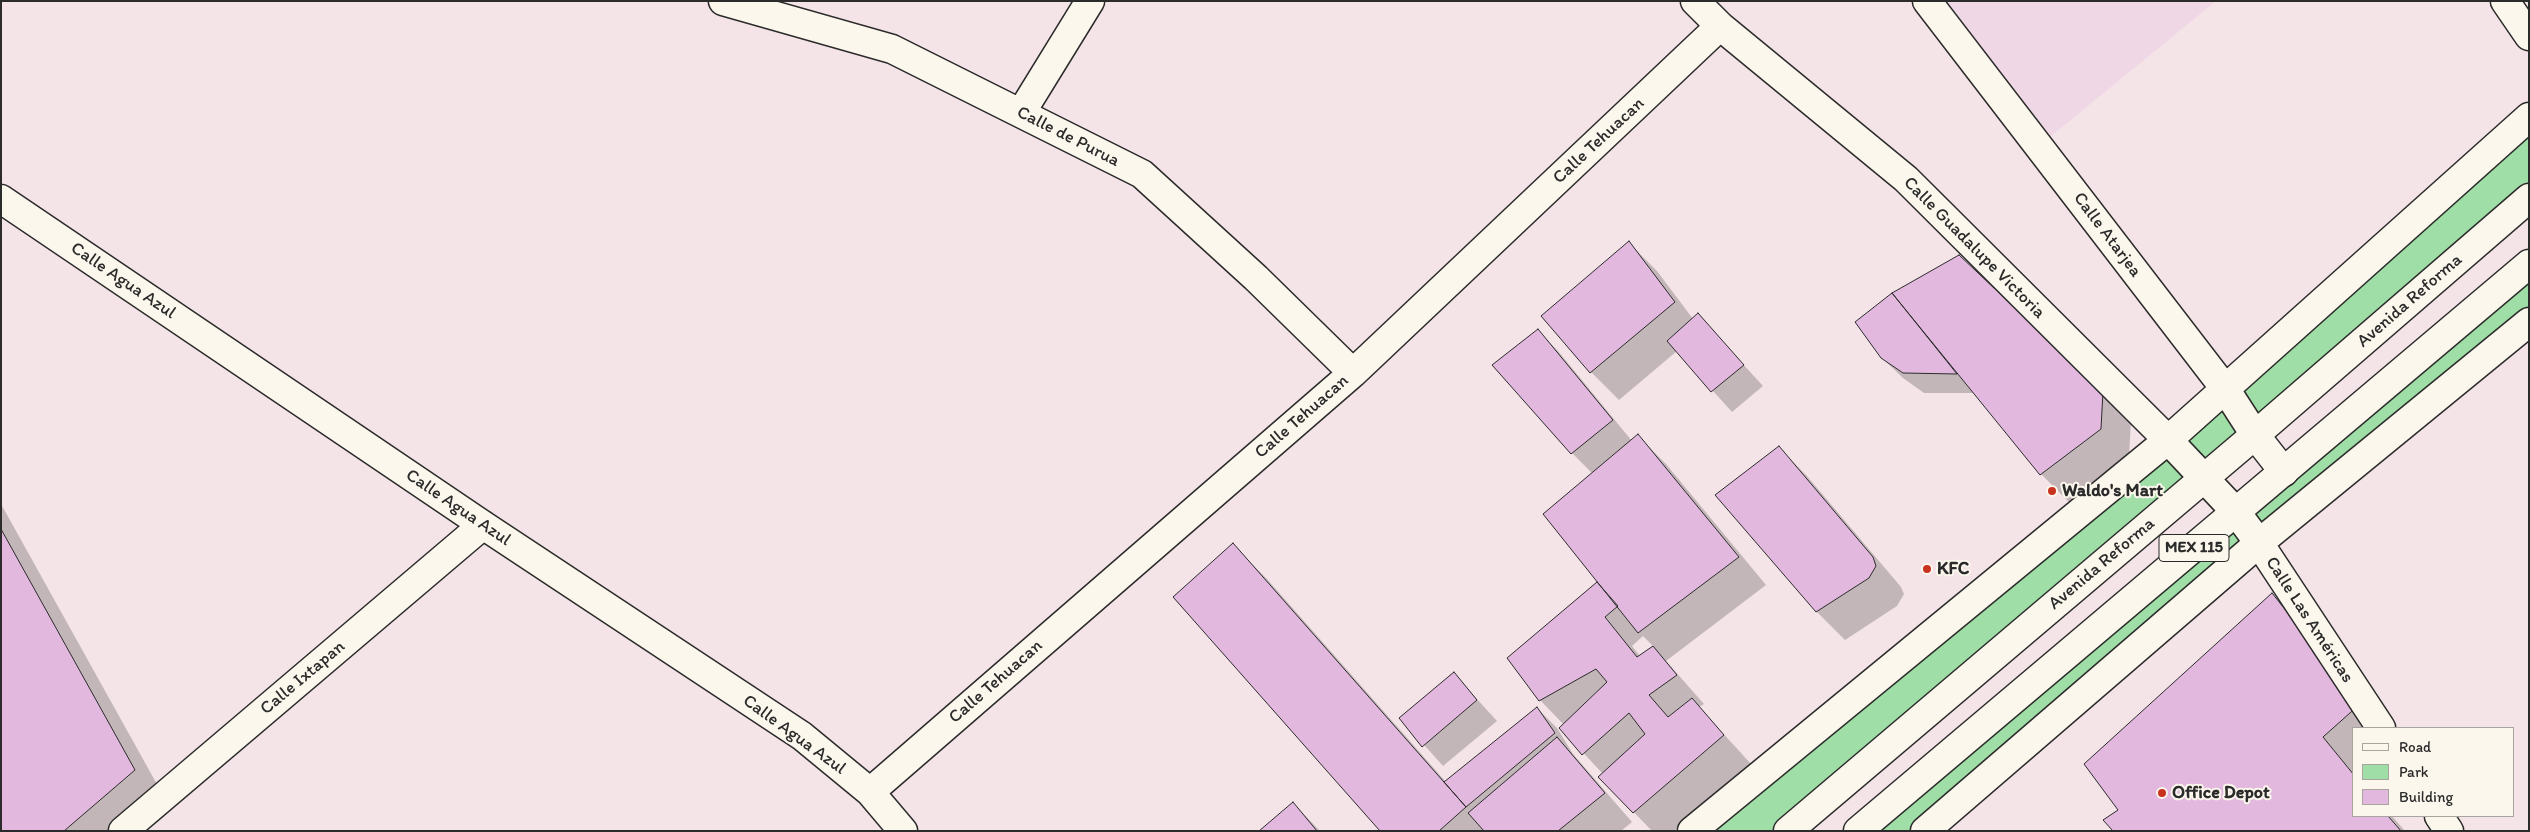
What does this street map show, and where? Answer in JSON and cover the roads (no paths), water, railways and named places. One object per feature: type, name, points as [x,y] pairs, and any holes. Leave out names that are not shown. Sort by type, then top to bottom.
[{"type":"street","name":"Calle de Purua","points":[[723,1],[892,49],[1142,174],[1256,278],[1353,373]]},
{"type":"street","points":[[1022,113],[1090,1]]},
{"type":"street","name":"Calle Guadalupe Victoria","points":[[1695,1],[1720,26],[1906,179],[2168,440],[2236,512]]},
{"type":"street","name":"Calle Atarjea","points":[[1927,1],[2226,390],[2255,435],[2284,472]]},
{"type":"street","points":[[2505,1],[2529,36]]},
{"type":"street","name":"Calle Tehuacan","points":[[870,792],[1353,373],[1720,26]]},
{"type":"street","points":[[1692,831],[2168,440],[2529,117]]},
{"type":"street","name":"Avenida Reforma","points":[[1788,831],[2255,435],[2529,198]]},
{"type":"street","name":"Calle Agua Azul","points":[[1,199],[483,525],[802,736],[870,792],[903,831]]},
{"type":"street","name":"MEX 115","points":[[1858,831],[2529,264]]},
{"type":"street","points":[[1925,831],[2259,543],[2529,322]]},
{"type":"street","name":"Calle Las Américas","points":[[2236,512],[2259,543],[2380,727]]},
{"type":"street","name":"Calle Ixtapan","points":[[124,831],[483,525]]},
{"type":"street","points":[[2440,817],[2449,831]]},
{"type":"place","name":"Waldo's Mart","points":[[2052,491]]},
{"type":"place","name":"KFC","points":[[1927,569]]},
{"type":"place","name":"Office Depot","points":[[2162,793]]}]
